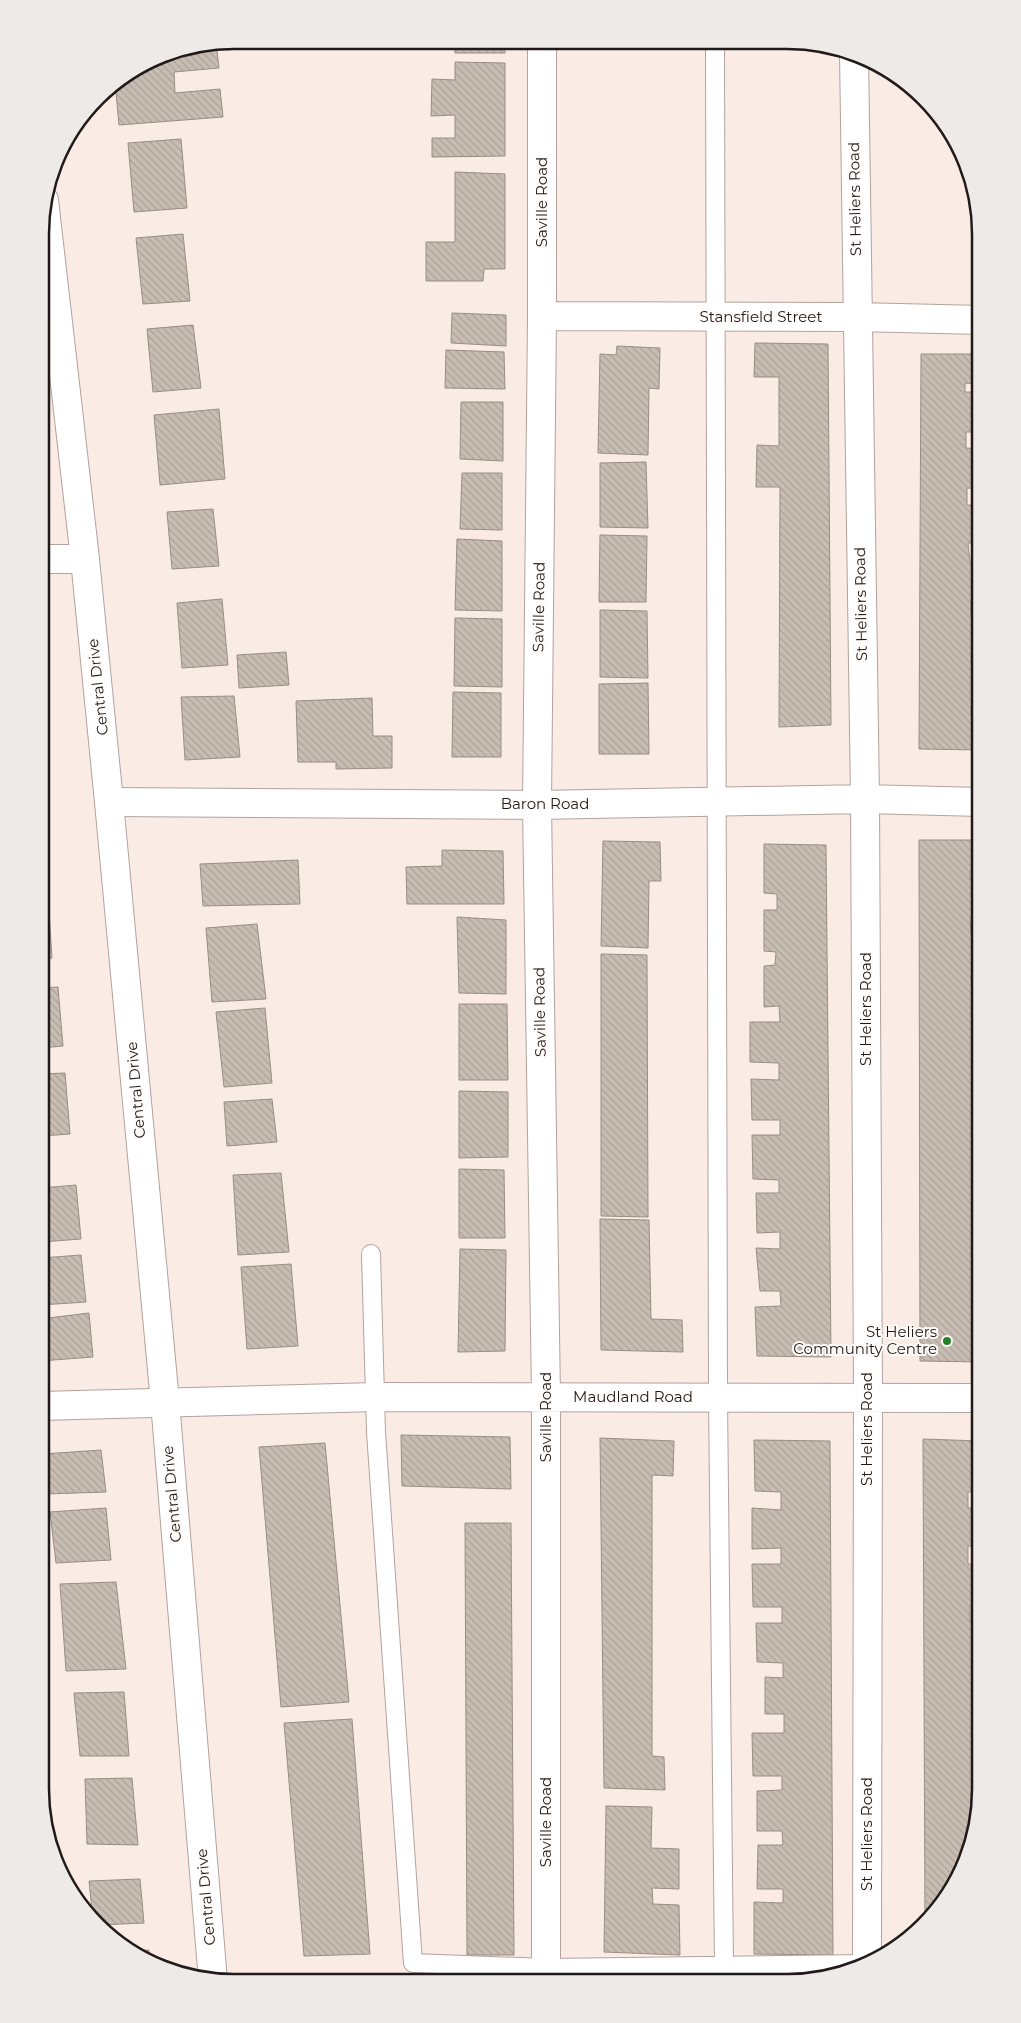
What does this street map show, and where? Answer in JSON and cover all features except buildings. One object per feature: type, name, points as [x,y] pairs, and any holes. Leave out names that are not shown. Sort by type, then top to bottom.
[{"type":"street","name":"Saville Road","points":[[542,49],[542,316],[537,804],[546,1397],[546,1974]]},
{"type":"street","name":"St Heliers Road","points":[[854,62],[865,799],[868,1397],[867,1956]]},
{"type":"street","name":"Central Drive","points":[[49,244],[85,559],[109,802],[165,1402],[212,1973]]},
{"type":"street","name":"Stansfield Street","points":[[542,316],[857,316],[972,320]]},
{"type":"street","points":[[49,559],[85,559]]},
{"type":"street","name":"Baron Road","points":[[109,802],[537,804],[865,799],[972,802]]},
{"type":"street","name":"Maudland Road","points":[[49,1406],[376,1397],[972,1398]]},
{"type":"lane","points":[[715,49],[714,317],[718,1397],[724,1967]]},
{"type":"lane","points":[[371,1254],[376,1442],[413,1963],[535,1974]]},
{"type":"lane","points":[[568,1974],[724,1967],[846,1964]]},
{"type":"place","name":"St Heliers Community Centre","points":[[947,1341]]}]
